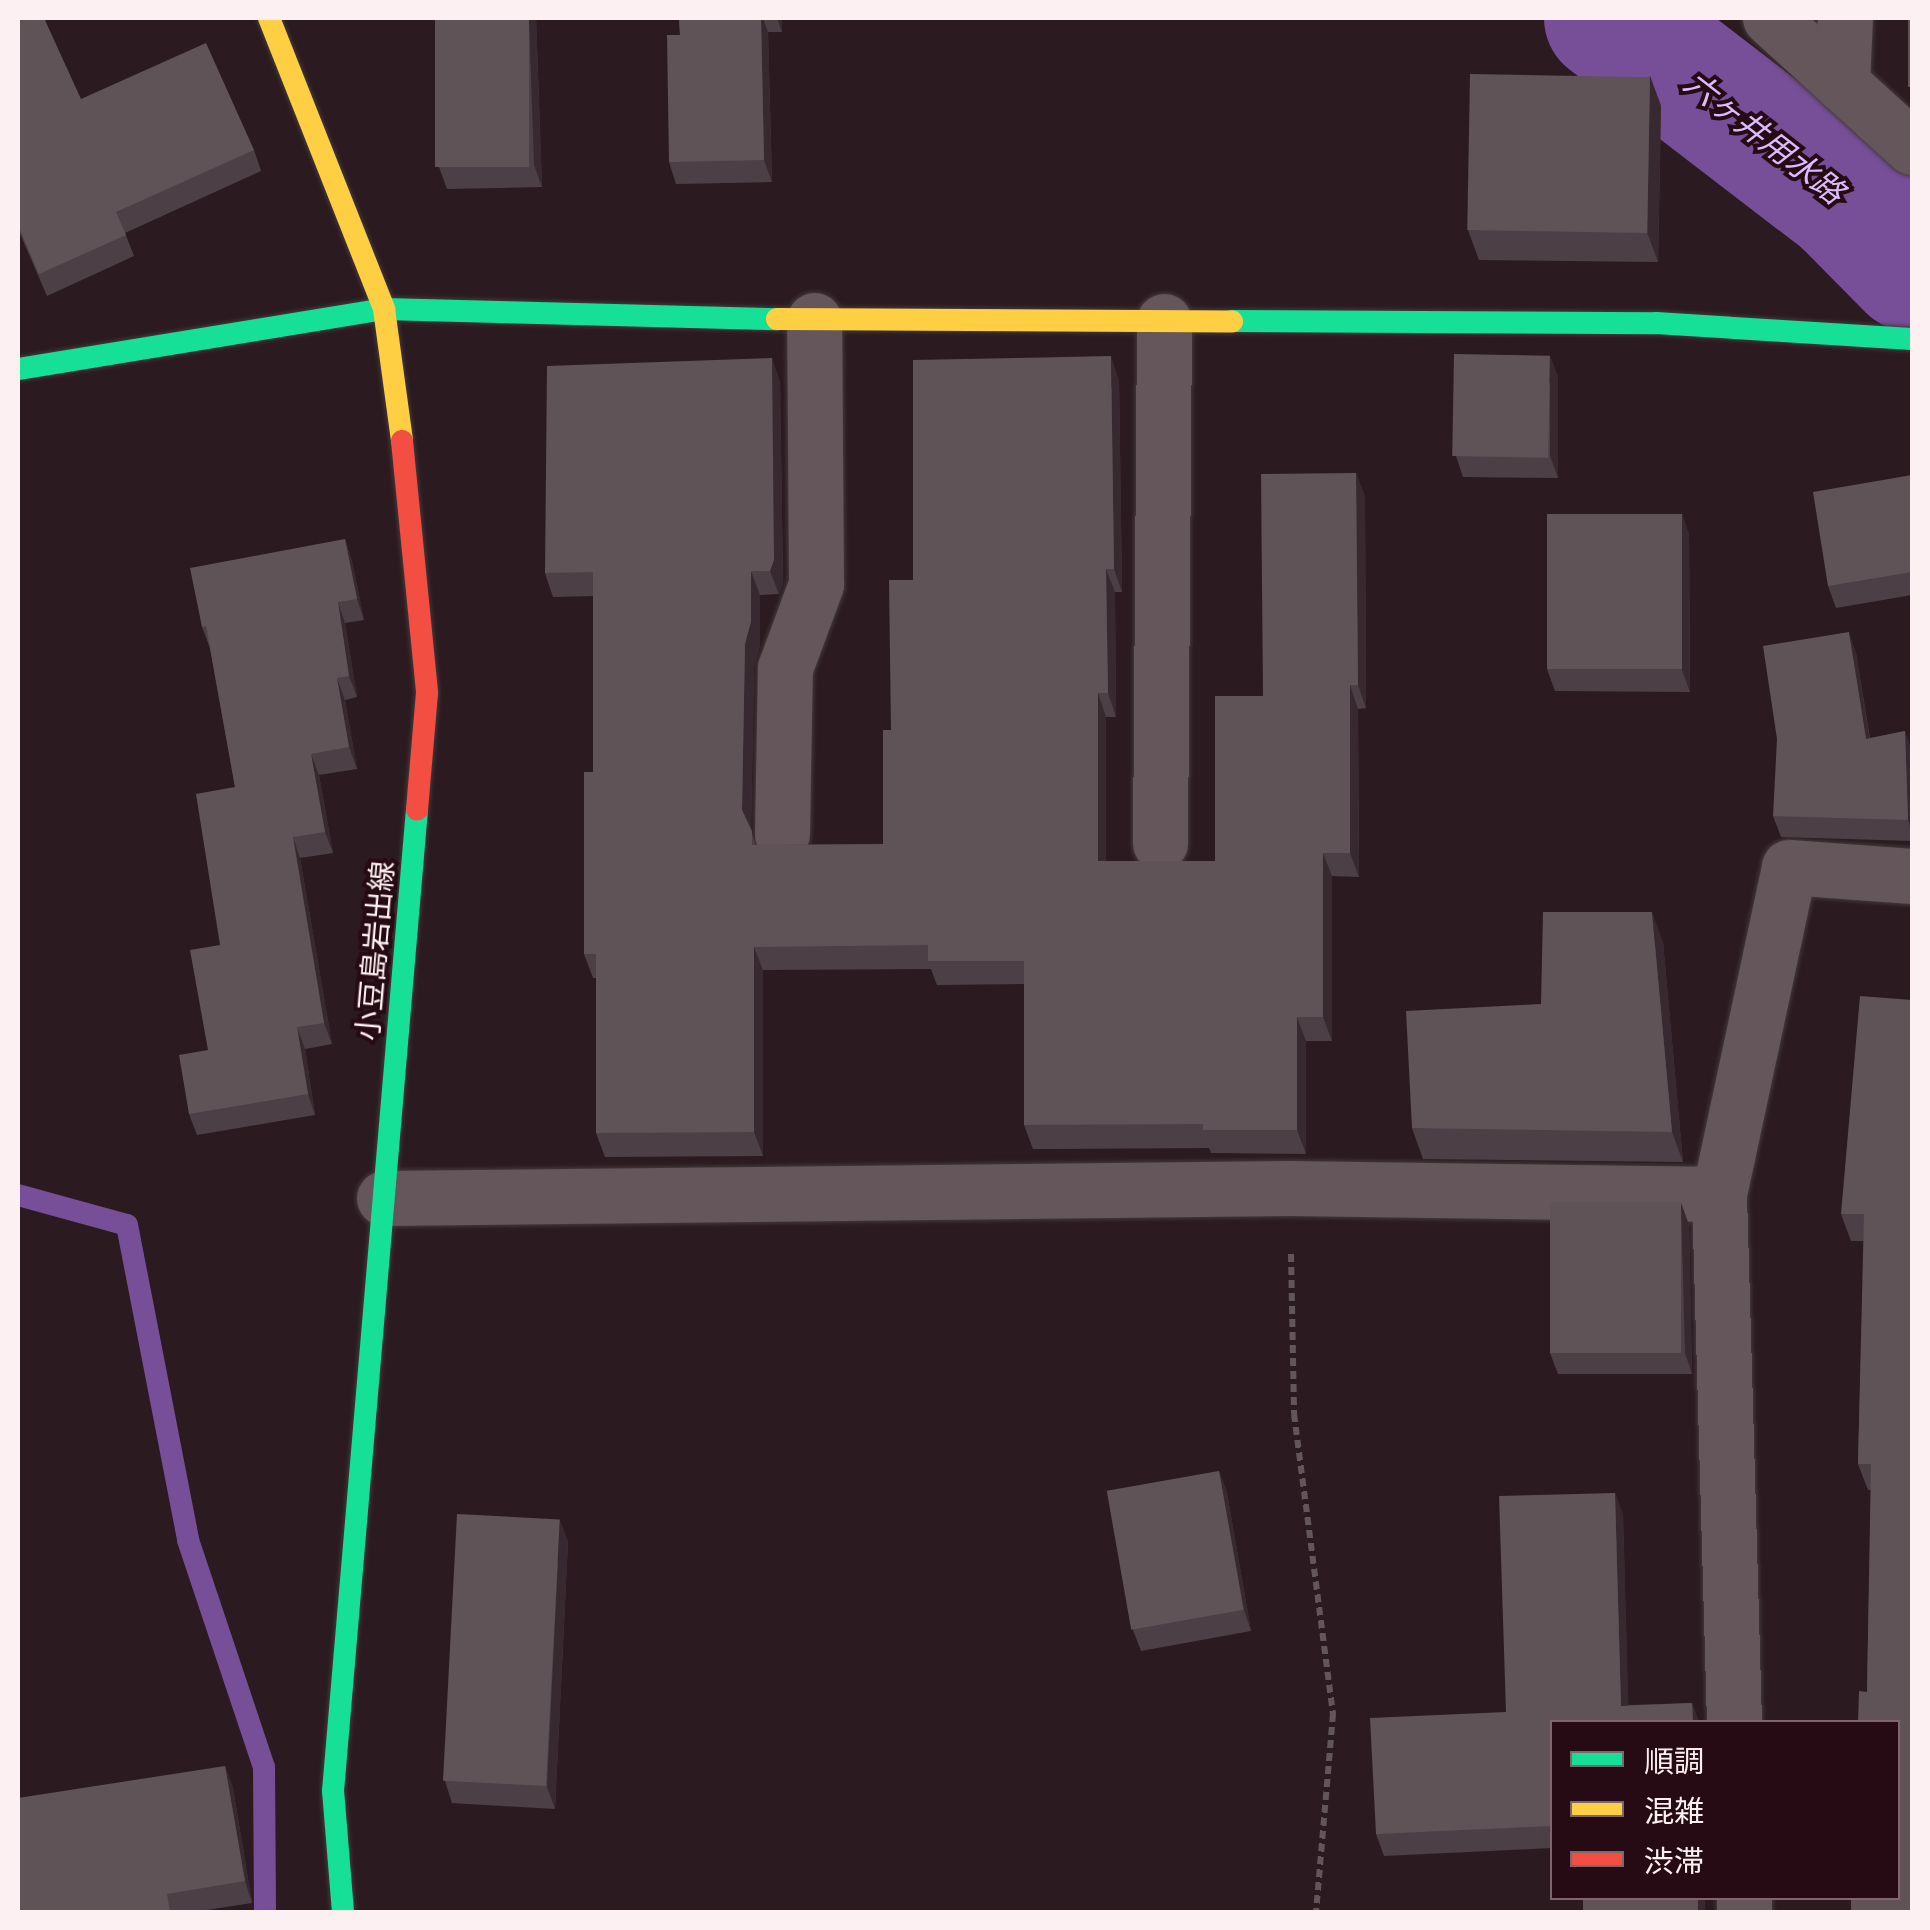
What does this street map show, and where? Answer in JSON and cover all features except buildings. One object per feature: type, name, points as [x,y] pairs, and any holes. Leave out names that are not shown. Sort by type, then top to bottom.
[{"type":"main road","name":"小豆島岩出線","points":[[269,18],[384,310],[412,516],[428,693],[333,1791],[342,1912]]},
{"type":"main road","points":[[18,369],[384,310],[814,320],[1656,323],[1912,338]]},
{"type":"street","points":[[1770,18],[1912,148]]},
{"type":"street","points":[[1842,84],[1845,18]]},
{"type":"street","points":[[782,834],[785,668],[816,584],[814,320]]},
{"type":"street","points":[[1160,843],[1164,321]]},
{"type":"street","points":[[1734,1720],[1719,1194],[1788,866],[1912,876]]},
{"type":"street","points":[[384,1198],[1289,1188],[1719,1194]]},
{"type":"path","points":[[1289,1188],[1294,1414],[1333,1714],[1316,1912]]},
{"type":"waterway","name":"六ヶ井用水路","points":[[1609,18],[1845,199],[1912,267]]},
{"type":"waterway","points":[[18,1195],[127,1225],[188,1540],[264,1767],[265,1912]]},
{"type":"traffic: fast","points":[[18,369],[384,309],[777,319]]},
{"type":"traffic: fast","points":[[1232,321],[1656,323],[1912,339]]},
{"type":"traffic: fast","points":[[343,1912],[333,1791],[417,810]]},
{"type":"traffic: slow","points":[[269,18],[384,309],[402,441]]},
{"type":"traffic: slow","points":[[777,319],[1232,321]]},
{"type":"traffic: jam","points":[[402,441],[427,693],[417,810]]}]
